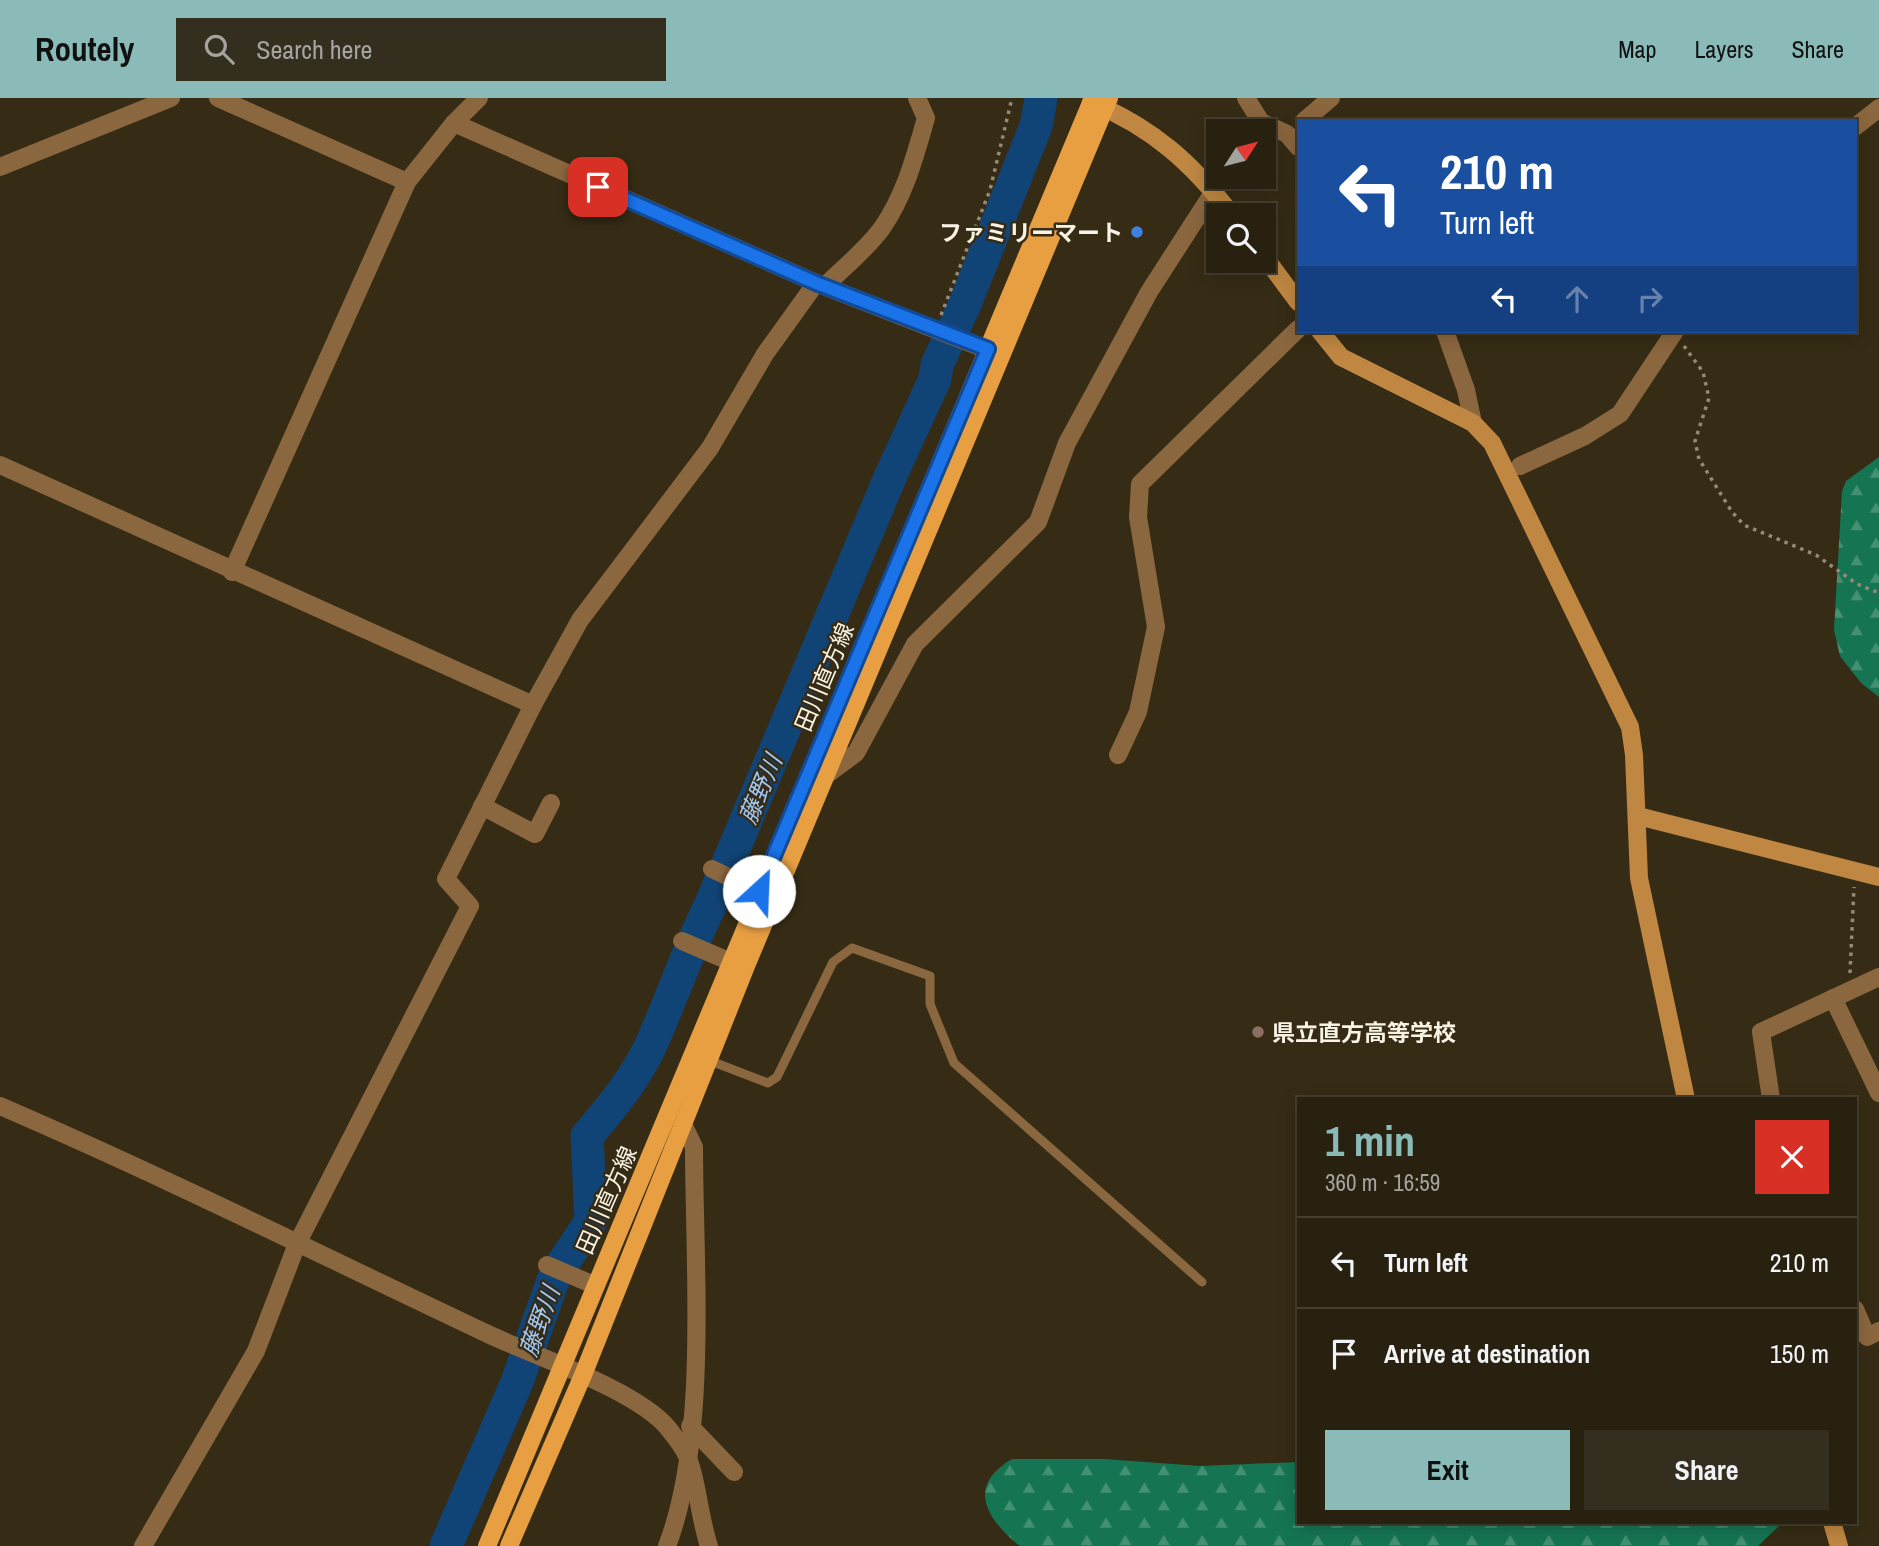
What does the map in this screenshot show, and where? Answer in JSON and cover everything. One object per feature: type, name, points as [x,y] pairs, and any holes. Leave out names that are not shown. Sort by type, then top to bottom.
[{"type":"main road","name":"田川直方線","points":[[487,1546],[557,1365],[702,1058],[992,351],[1100,102]]},
{"type":"main road","name":"田川直方線","points":[[509,1546],[583,1375],[684,1126],[730,962],[759,892],[820,769]]},
{"type":"street","points":[[0,167],[171,98]]},
{"type":"street","points":[[218,98],[407,182]]},
{"type":"street","points":[[232,572],[407,182],[454,123],[479,98]]},
{"type":"street","points":[[143,1546],[256,1350],[297,1244],[470,906],[446,879],[533,705],[580,620],[710,448],[765,354],[820,284],[880,231],[894,208],[913,164],[926,118],[917,98]]},
{"type":"street","points":[[1245,98],[1255,119]]},
{"type":"street","points":[[1306,119],[1331,98]]},
{"type":"street","points":[[1100,102],[1155,135],[1206,175]]},
{"type":"street","points":[[1857,125],[1879,108]]},
{"type":"street","points":[[454,123],[820,284],[992,351]]},
{"type":"street","points":[[1276,131],[1295,136]]},
{"type":"street","points":[[820,769],[856,753],[915,644],[1038,522],[1067,443],[1149,292],[1215,189]]},
{"type":"street","points":[[1276,272],[1297,301]]},
{"type":"street","points":[[1118,755],[1138,712],[1156,627],[1138,517],[1140,484],[1297,329]]},
{"type":"street","points":[[1322,333],[1341,358],[1473,423],[1492,443],[1630,727],[1639,878],[1686,1097]]},
{"type":"street","points":[[1446,333],[1466,390],[1473,423]]},
{"type":"street","points":[[1520,466],[1585,436],[1620,414],[1673,333]]},
{"type":"street","points":[[0,466],[533,705]]},
{"type":"street","points":[[482,806],[535,834],[551,803]]},
{"type":"street","points":[[1637,816],[1879,877]]},
{"type":"street","points":[[712,869],[759,892]]},
{"type":"street","points":[[682,941],[730,962]]},
{"type":"street","points":[[1771,1097],[1761,1032],[1879,977]]},
{"type":"street","points":[[1833,998],[1879,1093]]},
{"type":"street","points":[[0,1105],[125,1160],[513,1346],[583,1375],[631,1401],[666,1425],[687,1455],[701,1522],[709,1546]]},
{"type":"street","points":[[667,1546],[677,1521],[687,1455],[695,1369],[694,1147],[684,1126]]},
{"type":"street","points":[[547,1265],[595,1285]]},
{"type":"street","points":[[1857,1314],[1867,1337],[1879,1331]]},
{"type":"street","points":[[690,1426],[734,1472]]},
{"type":"street","points":[[1833,1524],[1839,1546]]},
{"type":"lane","points":[[702,1058],[768,1083],[777,1077],[833,962],[852,948],[930,976],[930,1004],[954,1063],[1202,1282]]},
{"type":"path","points":[[936,329],[990,190],[1012,98]]},
{"type":"path","points":[[1675,333],[1703,372],[1709,398],[1695,441],[1705,470],[1732,512],[1744,525],[1815,555],[1857,584],[1879,593]]},
{"type":"path","points":[[1851,990],[1856,871]]},
{"type":"green space","points":[[1879,457],[1879,697],[1861,683],[1840,656],[1834,630],[1842,491],[1846,481]]},
{"type":"green space","points":[[1012,1459],[1104,1459],[1200,1466],[1297,1462],[1297,1524],[1781,1524],[1758,1546],[1020,1546],[998,1525],[986,1502],[985,1491],[989,1480]]},
{"type":"waterway","name":"藤野川","points":[[446,1546],[517,1382],[555,1275],[591,1221],[587,1136],[629,1084],[657,1031],[891,475],[935,379],[937,365],[965,304],[1036,126],[1041,98]]},
{"type":"place","name":"ファミリーマート","points":[[1137,232]]},
{"type":"place","name":"県立直方高等学校","points":[[1258,1032]]},
{"type":"route","points":[[598,187],[816,283],[988,349],[759,891]]}]
